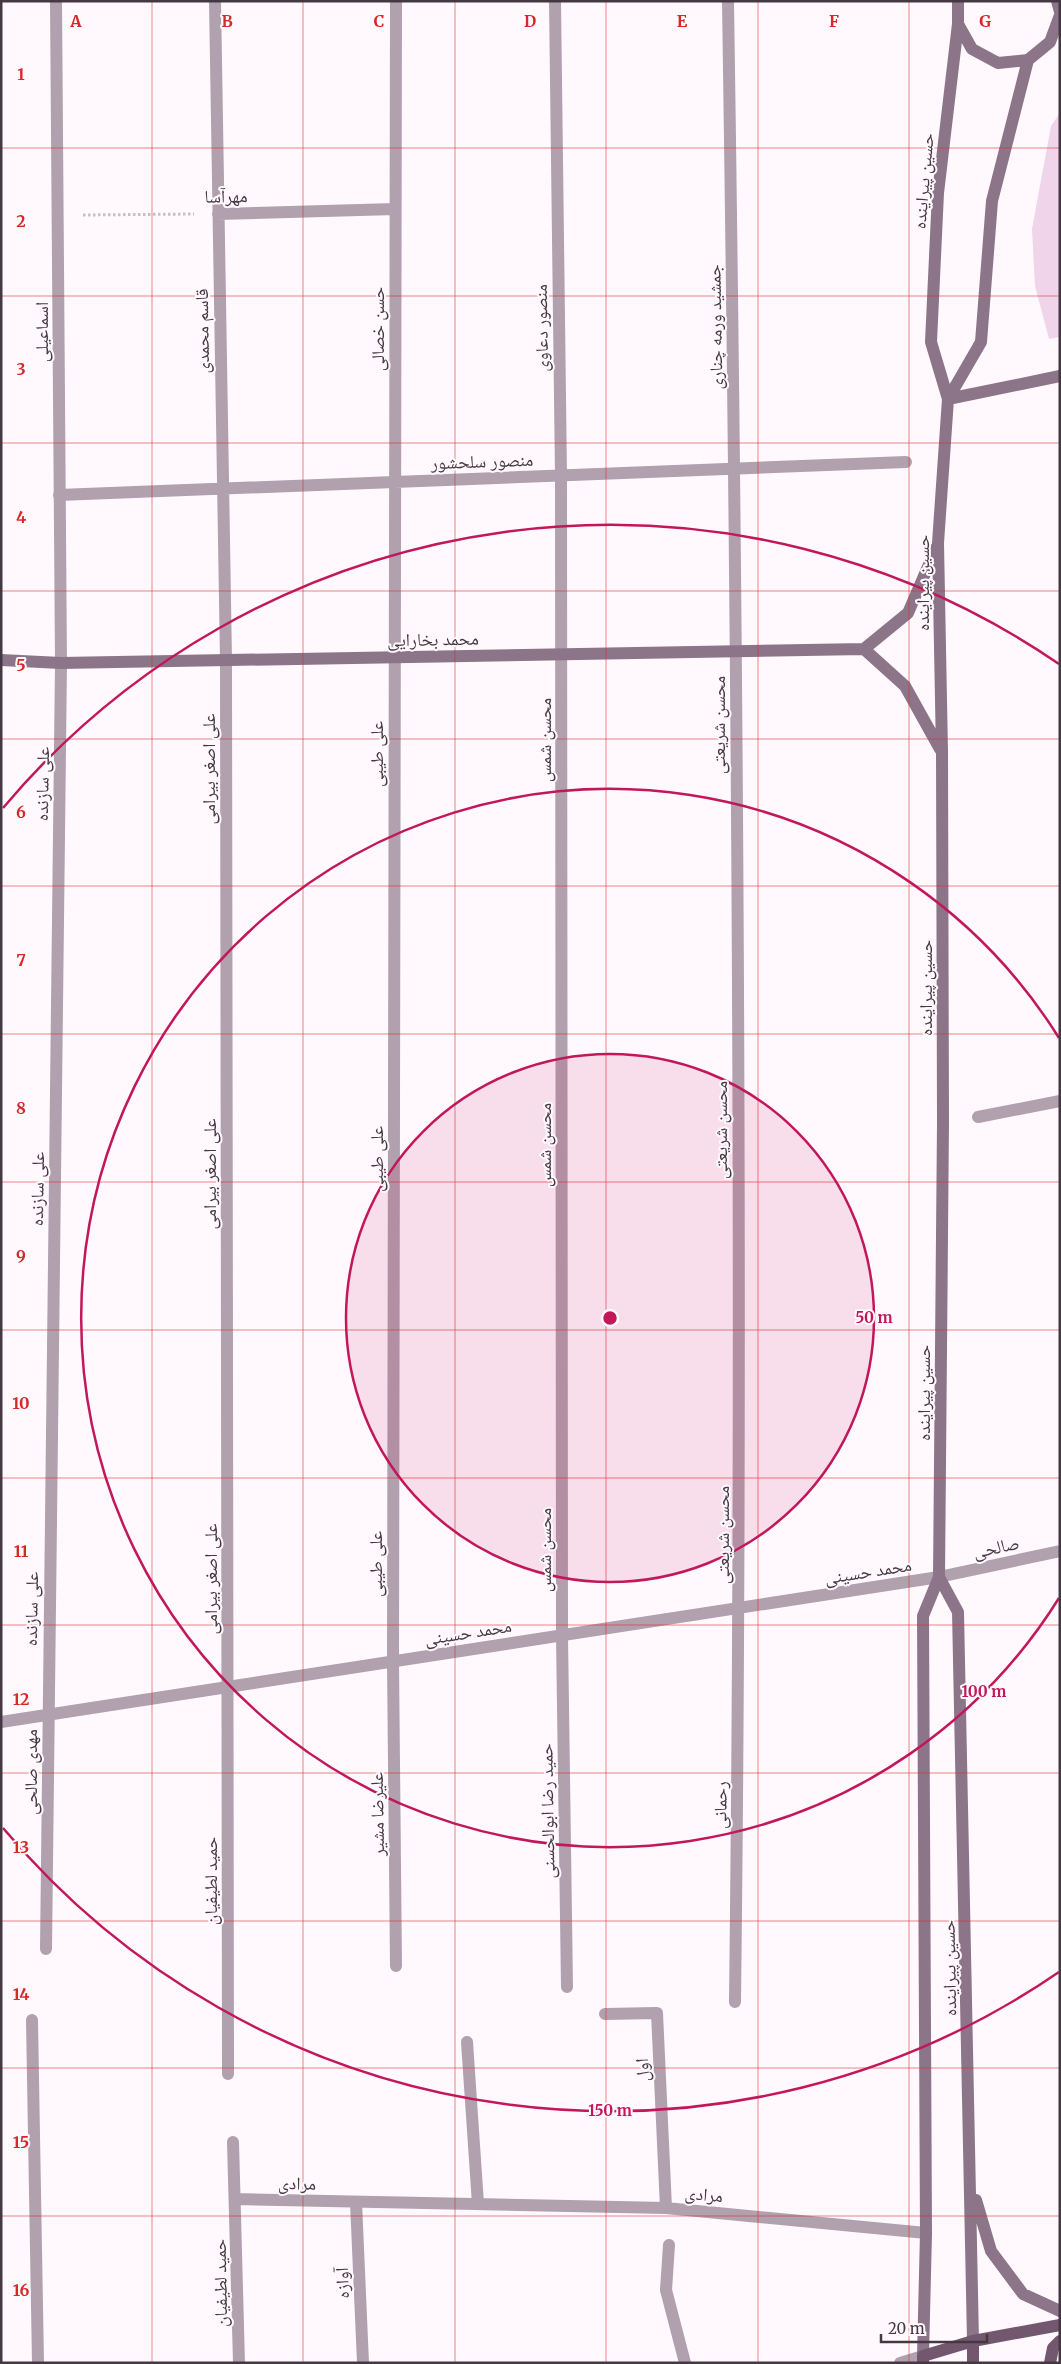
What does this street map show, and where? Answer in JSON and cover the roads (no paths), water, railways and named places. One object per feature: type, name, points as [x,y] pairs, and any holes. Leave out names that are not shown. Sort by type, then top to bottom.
[{"type":"main road","name":"حسین پیراینده","points":[[923,2360],[926,2233],[923,1616],[939,1578],[943,1122],[942,752],[938,543],[948,399],[931,342],[938,193],[958,24],[958,1]]},
{"type":"main road","points":[[958,24],[972,49],[998,63],[1028,60],[1050,42],[1060,13],[1057,1]]},
{"type":"main road","name":"حسین پیراینده","points":[[948,399],[981,342],[992,201],[1028,60]]},
{"type":"main road","points":[[948,399],[1060,376]]},
{"type":"main road","points":[[938,543],[908,613],[864,649],[905,686],[942,752]]},
{"type":"main road","name":"محمد بخارایی","points":[[1,660],[61,663],[864,649]]},
{"type":"main road","name":"حسین پیراینده","points":[[939,1578],[958,1612],[972,2185],[973,2363]]},
{"type":"main road","points":[[972,2185],[991,2252],[1023,2294],[1060,2311]]},
{"type":"main road","points":[[923,2360],[974,2341],[1060,2325]]},
{"type":"main road","points":[[1050,2363],[1053,2348],[1060,2341]]},
{"type":"street","name":"اسماعیلی","points":[[56,1],[61,663]]},
{"type":"street","name":"قاسم محمدی","points":[[214,1],[226,660]]},
{"type":"street","name":"حسن خصالی","points":[[394,657],[396,1]]},
{"type":"street","name":"منصور دعاوی","points":[[555,1],[561,476],[561,654]]},
{"type":"street","name":"جمشید ورمه چناری","points":[[728,1],[735,469],[735,651]]},
{"type":"street","name":"مهرآسا","points":[[218,214],[395,209]]},
{"type":"street","name":"منصور سلحشور","points":[[60,495],[906,462]]},
{"type":"street","name":"محسن شریعتی","points":[[735,651],[740,1608]]},
{"type":"street","name":"محسن شمس","points":[[561,654],[562,1636]]},
{"type":"street","name":"علی طیبی","points":[[393,1662],[394,657]]},
{"type":"street","name":"علی اصغر بیرامی","points":[[226,660],[227,1687]]},
{"type":"street","name":"علی سازنده","points":[[48,1715],[61,663]]},
{"type":"street","points":[[978,1117],[1060,1101]]},
{"type":"street","name":"صالحی","points":[[939,1578],[1060,1551]]},
{"type":"street","name":"محمد حسینی","points":[[1,1722],[939,1578]]},
{"type":"street","name":"رحمانی","points":[[735,2002],[740,1608]]},
{"type":"street","name":"حمید رضا ابوالحسنی","points":[[562,1636],[566,1987]]},
{"type":"street","name":"علیرضا مشیر","points":[[393,1662],[396,1966]]},
{"type":"street","name":"حمید لطیفیان","points":[[227,1687],[228,2074]]},
{"type":"street","name":"مهدی صالحی","points":[[46,1949],[48,1715]]},
{"type":"street","name":"اول","points":[[605,2014],[657,2013],[666,2208]]},
{"type":"street","points":[[32,2020],[38,2363]]},
{"type":"street","points":[[467,2042],[478,2204]]},
{"type":"street","name":"حمید لطیفیان","points":[[233,2142],[239,2363]]},
{"type":"street","name":"مرادی","points":[[235,2199],[666,2208],[926,2233]]},
{"type":"street","name":"آوازه","points":[[356,2202],[363,2363]]},
{"type":"street","points":[[670,2245],[666,2290],[685,2363]]},
{"type":"street","points":[[900,2363],[923,2360]]}]
